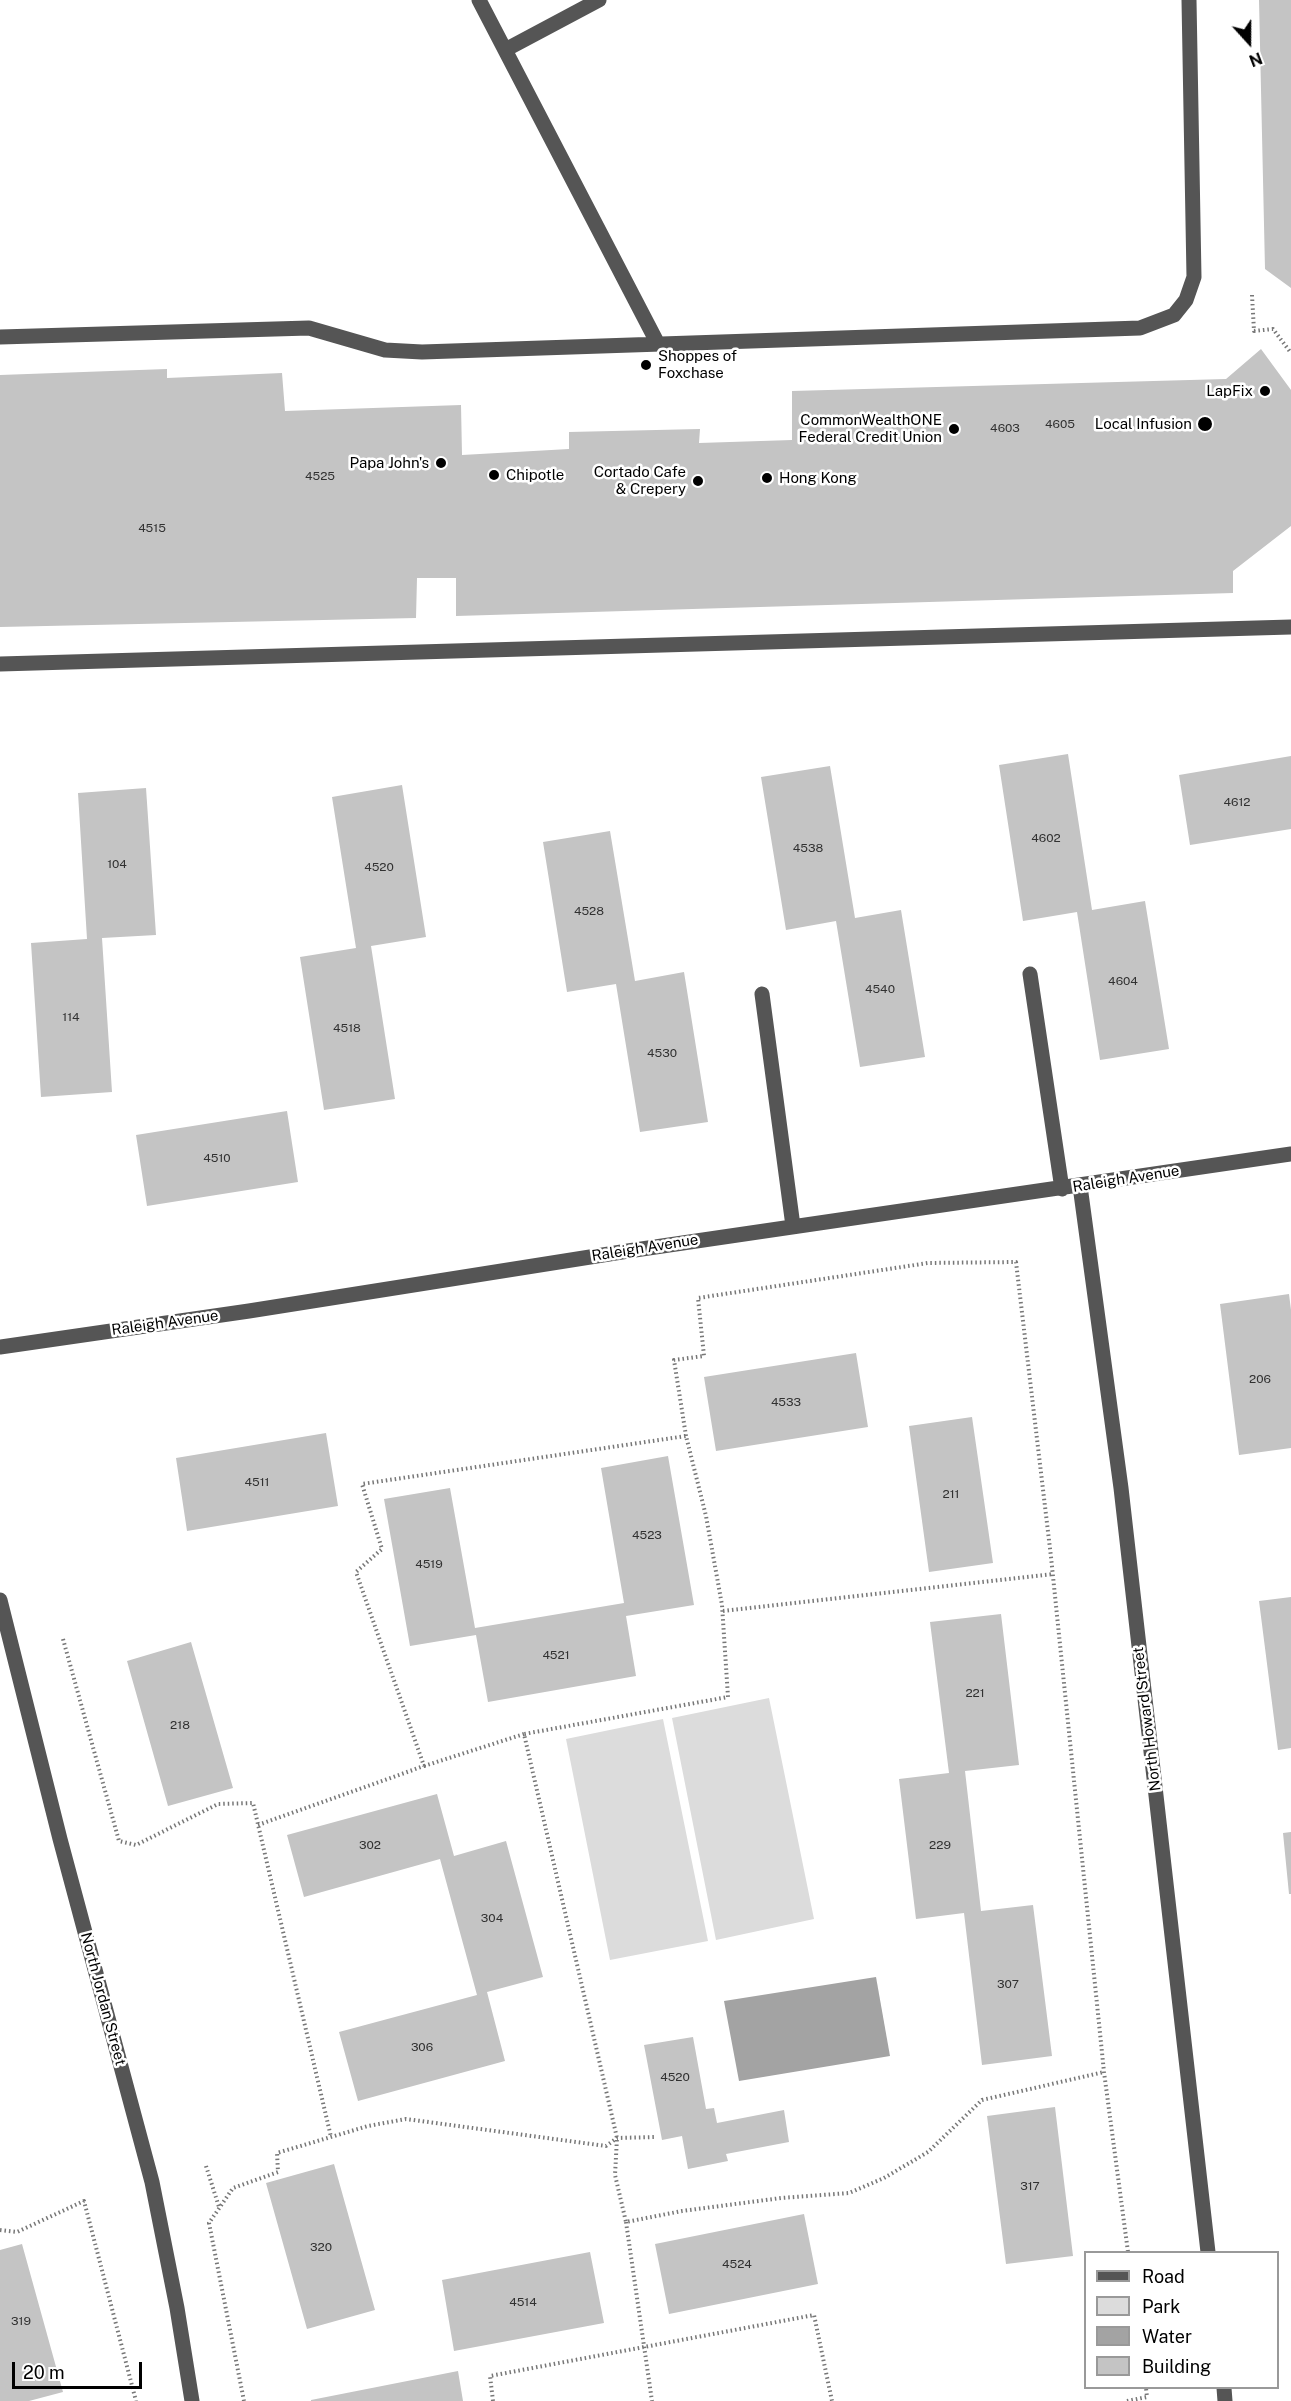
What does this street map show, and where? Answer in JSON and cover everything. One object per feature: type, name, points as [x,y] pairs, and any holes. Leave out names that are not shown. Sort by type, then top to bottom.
[{"type":"street","points":[[479,0],[658,344]]},
{"type":"street","points":[[505,50],[599,0]]},
{"type":"street","points":[[0,337],[309,328],[386,351],[422,352],[1140,328],[1174,315],[1186,300],[1194,277],[1189,0]]},
{"type":"street","points":[[0,664],[1291,627]]},
{"type":"street","points":[[1030,974],[1062,1189]]},
{"type":"street","points":[[762,994],[793,1226]]},
{"type":"street","name":"Raleigh Avenue","points":[[0,1347],[249,1311],[793,1226],[1062,1189],[1291,1154]]},
{"type":"street","name":"North Howard Street","points":[[1080,1186],[1121,1488],[1208,2251]]},
{"type":"street","name":"North Jordan Street","points":[[0,1600],[60,1839],[152,2182],[175,2297],[192,2401]]},
{"type":"path","points":[[1252,296],[1254,331],[1273,329],[1291,353]]},
{"type":"path","points":[[258,1825],[424,1766],[524,1734],[728,1697],[723,1611],[706,1516],[686,1436],[674,1360],[704,1356],[698,1298],[928,1263],[1016,1262],[1053,1574],[1104,2072],[1128,2251]]},
{"type":"path","points":[[424,1766],[356,1572],[382,1549],[362,1484],[686,1436]]},
{"type":"path","points":[[723,1611],[1053,1574]]},
{"type":"path","points":[[63,1639],[119,1841],[136,1845],[218,1804],[253,1803],[332,2137]]},
{"type":"path","points":[[524,1734],[617,2138],[615,2175],[626,2222],[642,2347],[652,2401]]},
{"type":"path","points":[[626,2222],[682,2211],[849,2193],[884,2178],[928,2152],[982,2100],[1104,2072]]},
{"type":"path","points":[[244,2401],[209,2223],[233,2188],[278,2172],[277,2153],[368,2126],[406,2119],[606,2146],[617,2138],[656,2137]]},
{"type":"path","points":[[206,2166],[219,2208]]},
{"type":"path","points":[[0,2230],[18,2232],[84,2201],[136,2401]]},
{"type":"path","points":[[493,2401],[490,2376],[814,2315],[832,2401]]},
{"type":"path","points":[[1127,2401],[1147,2397],[1146,2389]]},
{"type":"green space","points":[[769,1698],[814,1919],[716,1940],[672,1718]]},
{"type":"green space","points":[[663,1719],[708,1941],[610,1960],[566,1739]]},
{"type":"water","points":[[876,1977],[890,2056],[739,2081],[724,2001]]},
{"type":"building","points":[[1259,0],[1291,0],[1291,288],[1265,269]]},
{"type":"building","points":[[1261,349],[1291,390],[1291,526],[1233,571],[1233,593],[456,616],[456,578],[417,578],[416,618],[0,627],[0,375],[167,369],[167,378],[282,373],[285,411],[461,405],[462,455],[569,449],[569,432],[700,429],[699,443],[792,440],[792,391],[1226,379]]},
{"type":"building","points":[[1068,754],[1092,910],[1145,901],[1169,1049],[1100,1060],[1077,912],[1023,921],[999,765]]},
{"type":"building","points":[[1291,756],[1291,829],[1190,845],[1179,775]]},
{"type":"building","points":[[830,766],[855,918],[901,910],[925,1057],[860,1067],[836,921],[786,930],[761,777]]},
{"type":"building","points":[[402,785],[426,937],[371,946],[395,1099],[324,1110],[300,957],[356,948],[332,797]]},
{"type":"building","points":[[146,788],[156,935],[102,938],[112,1092],[41,1097],[31,943],[87,939],[78,793]]},
{"type":"building","points":[[610,831],[635,981],[684,972],[708,1122],[640,1132],[616,984],[567,992],[543,842]]},
{"type":"building","points":[[287,1111],[298,1182],[147,1206],[136,1135]]},
{"type":"building","points":[[1289,1294],[1291,1448],[1239,1455],[1220,1304]]},
{"type":"building","points":[[856,1353],[868,1427],[716,1451],[704,1377]]},
{"type":"building","points":[[972,1417],[993,1563],[929,1572],[909,1426]]},
{"type":"building","points":[[326,1433],[338,1506],[187,1531],[176,1458]]},
{"type":"building","points":[[668,1456],[694,1605],[626,1616],[636,1676],[488,1702],[476,1635],[410,1646],[384,1499],[450,1488],[475,1628],[624,1603],[601,1468]]},
{"type":"building","points":[[1291,1597],[1291,1748],[1278,1750],[1259,1601]]},
{"type":"building","points":[[1001,1614],[1019,1765],[965,1771],[981,1911],[1033,1905],[1052,2056],[982,2065],[964,1913],[916,1919],[899,1779],[949,1773],[930,1622]]},
{"type":"building","points":[[191,1642],[233,1788],[168,1806],[127,1661]]},
{"type":"building","points":[[437,1794],[454,1856],[506,1841],[543,1977],[487,1992],[505,2061],[358,2101],[339,2032],[477,1995],[440,1859],[304,1897],[287,1835]]},
{"type":"building","points":[[1291,1832],[1291,1894],[1289,1894],[1283,1833]]},
{"type":"building","points":[[693,2037],[706,2109],[714,2108],[717,2123],[784,2110],[789,2142],[726,2154],[728,2161],[688,2169],[682,2136],[662,2140],[644,2045]]},
{"type":"building","points":[[1055,2107],[1073,2256],[1006,2264],[987,2116]]},
{"type":"building","points":[[334,2164],[375,2310],[307,2329],[266,2183]]},
{"type":"building","points":[[804,2214],[818,2284],[669,2314],[655,2244]]},
{"type":"building","points":[[22,2244],[63,2392],[29,2401],[0,2401],[0,2250]]},
{"type":"building","points":[[590,2252],[604,2323],[454,2351],[442,2280]]},
{"type":"building","points":[[458,2371],[463,2401],[311,2401],[311,2400]]},
{"type":"place","name":"Shoppes of Foxchase","points":[[646,365]]},
{"type":"place","name":"LapFix","points":[[1265,391]]},
{"type":"place","name":"Local Infusion","points":[[1205,424]]},
{"type":"place","name":"CommonWealthONE Federal Credit Union","points":[[954,429]]},
{"type":"place","name":"Papa John's","points":[[441,463]]},
{"type":"place","name":"Chipotle","points":[[494,475]]},
{"type":"place","name":"Hong Kong","points":[[767,478]]},
{"type":"place","name":"Cortado Cafe & Crepery","points":[[698,481]]}]
